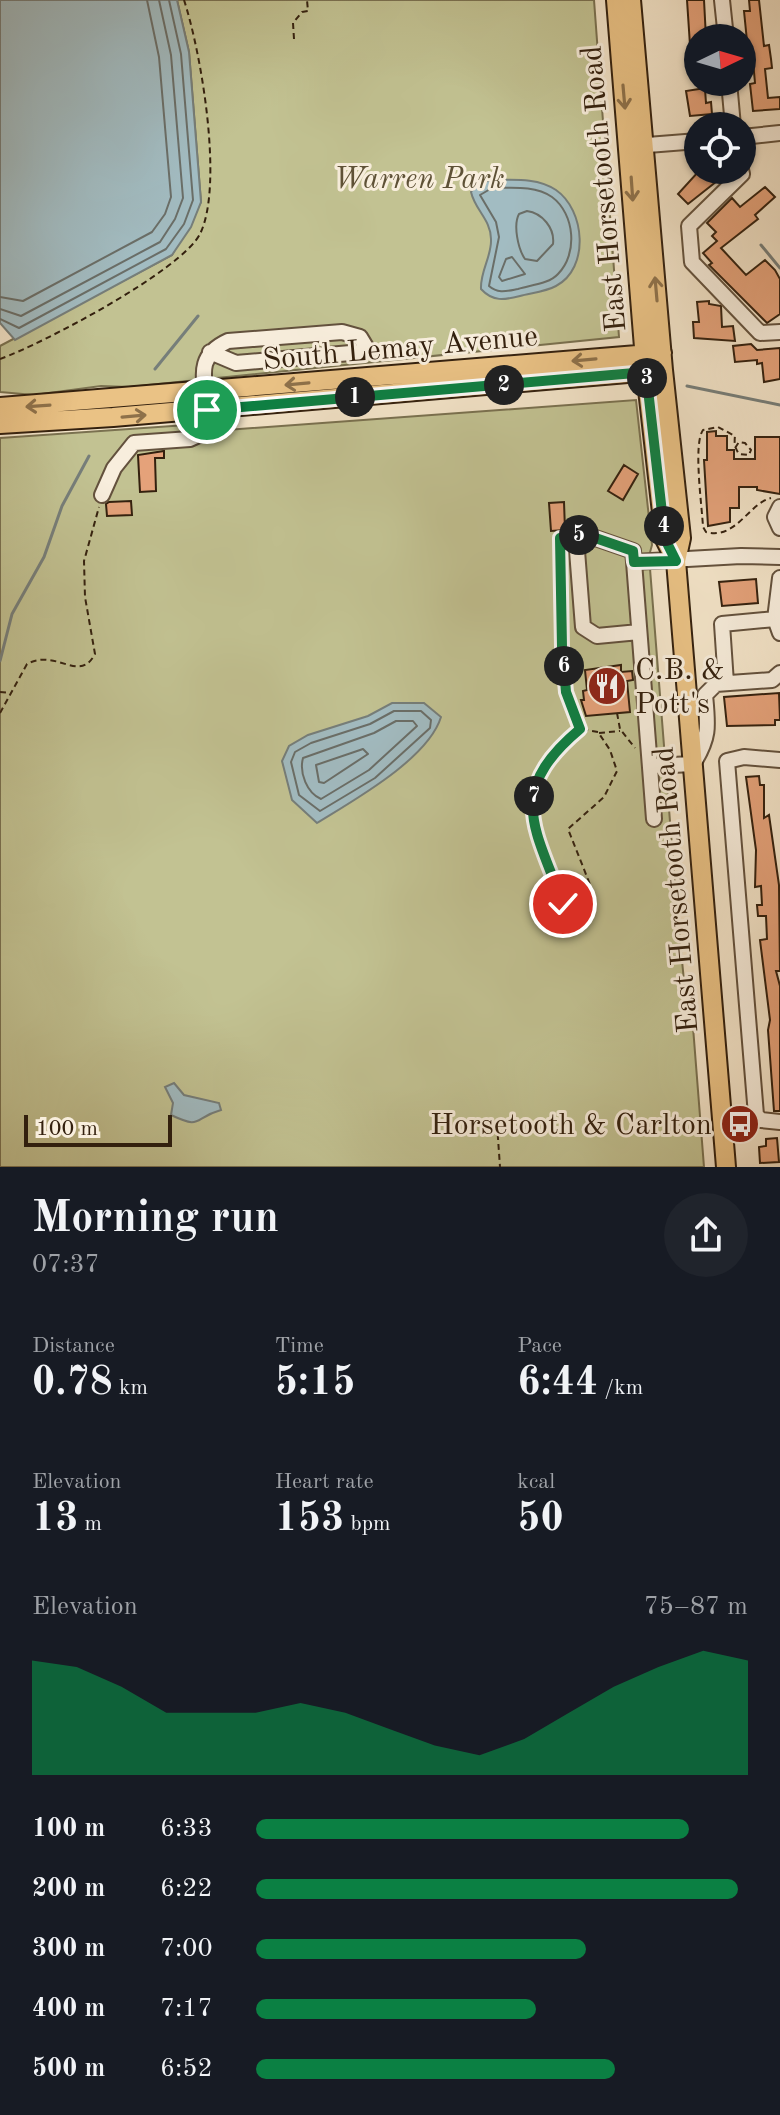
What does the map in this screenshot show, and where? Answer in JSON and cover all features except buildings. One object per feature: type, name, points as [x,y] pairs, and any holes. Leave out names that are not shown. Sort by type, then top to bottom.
[{"type":"main road","name":"East Horsetooth Road","points":[[616,0],[636,146]]},
{"type":"main road","name":"East Horsetooth Road","points":[[631,0],[636,146],[654,362],[681,538],[676,561],[726,1167]]},
{"type":"main road","name":"South Lemay Avenue","points":[[0,424],[206,400],[654,362]]},
{"type":"main road","name":"South Lemay Avenue","points":[[0,407],[206,400]]},
{"type":"street","points":[[722,0],[725,24]]},
{"type":"street","points":[[756,136],[780,133]]},
{"type":"street","points":[[636,146],[684,142]]},
{"type":"street","points":[[732,184],[689,226],[692,262],[760,333],[780,332]]},
{"type":"street","points":[[102,495],[126,450],[143,441],[196,438],[204,430],[206,400],[203,367],[210,352],[228,341],[342,332],[360,337],[366,347],[362,352],[236,363],[210,352]]},
{"type":"street","points":[[780,507],[775,517],[780,528]]},
{"type":"street","points":[[639,632],[597,636],[583,627],[576,538],[581,533],[633,551],[654,819]]},
{"type":"street","points":[[634,562],[780,557]]},
{"type":"street","points":[[726,683],[722,624],[777,626],[780,578]]},
{"type":"street","points":[[650,765],[693,764],[706,744],[705,695],[716,684],[772,680],[780,673]]},
{"type":"street","points":[[780,760],[744,757],[727,761],[756,1115],[761,1120],[780,1122]]},
{"type":"path","points":[[0,359],[160,274],[199,235],[210,199],[209,150],[201,76],[184,0]]},
{"type":"path","points":[[294,39],[293,23],[302,12],[308,11],[307,0]]},
{"type":"path","points":[[743,443],[743,438],[718,427],[703,430],[699,436],[699,480],[706,532],[720,532],[741,522],[760,501],[780,499]]},
{"type":"path","points":[[735,436],[735,448],[739,454],[749,455],[749,446],[743,443]]},
{"type":"path","points":[[735,448],[743,443]]},
{"type":"path","points":[[0,713],[20,672],[35,660],[49,658],[80,667],[89,664],[95,654],[85,597],[84,561],[102,495]]},
{"type":"path","points":[[576,538],[560,538],[562,647],[566,692],[580,729]]},
{"type":"path","points":[[0,692],[10,693]]},
{"type":"path","points":[[617,713],[621,731],[650,765]]},
{"type":"path","points":[[580,729],[598,733],[621,731]]},
{"type":"path","points":[[563,904],[552,868],[537,840],[532,816],[543,765],[580,729]]},
{"type":"path","points":[[593,892],[568,829],[604,797],[617,771],[610,750],[598,733]]},
{"type":"path","points":[[590,886],[590,917]]},
{"type":"path","points":[[497,1124],[500,1167]]},
{"type":"green space","name":"Warren Park","points":[[177,0],[594,0],[619,337],[129,387],[101,386],[34,395],[0,392],[0,346],[172,255],[201,202],[189,52]]},
{"type":"green space","points":[[636,400],[652,545],[649,556],[677,910],[686,1001],[693,1027],[704,1167],[0,1167],[0,438],[201,424],[213,431]]},
{"type":"water","points":[[0,0],[177,0],[189,52],[201,202],[191,227],[172,255],[15,340],[0,323]]},
{"type":"water","points":[[490,180],[541,183],[566,199],[578,224],[579,253],[567,278],[556,286],[504,299],[494,298],[481,289],[491,239],[471,192],[476,185]]},
{"type":"water","points":[[392,703],[424,703],[441,717],[433,733],[406,763],[317,823],[292,800],[282,761],[289,746],[308,735],[368,716]]},
{"type":"water","points":[[174,1083],[184,1095],[219,1103],[221,1110],[193,1122],[171,1115],[173,1103],[165,1087]]},
{"type":"waterway","points":[[761,245],[780,268]]},
{"type":"waterway","points":[[155,369],[198,316]]},
{"type":"waterway","points":[[687,386],[780,405]]},
{"type":"waterway","points":[[0,661],[12,614],[44,557],[62,506],[89,456]]},
{"type":"place","name":"C.B. & Pott's","points":[[607,686]]},
{"type":"place","name":"Horsetooth & Carlton","points":[[740,1124]]},
{"type":"route","points":[[207,410],[646,372],[665,539],[676,561],[634,562],[633,551],[581,533],[576,538],[560,538],[566,692],[580,729],[543,765],[532,816],[537,840],[552,868],[563,904]]}]
